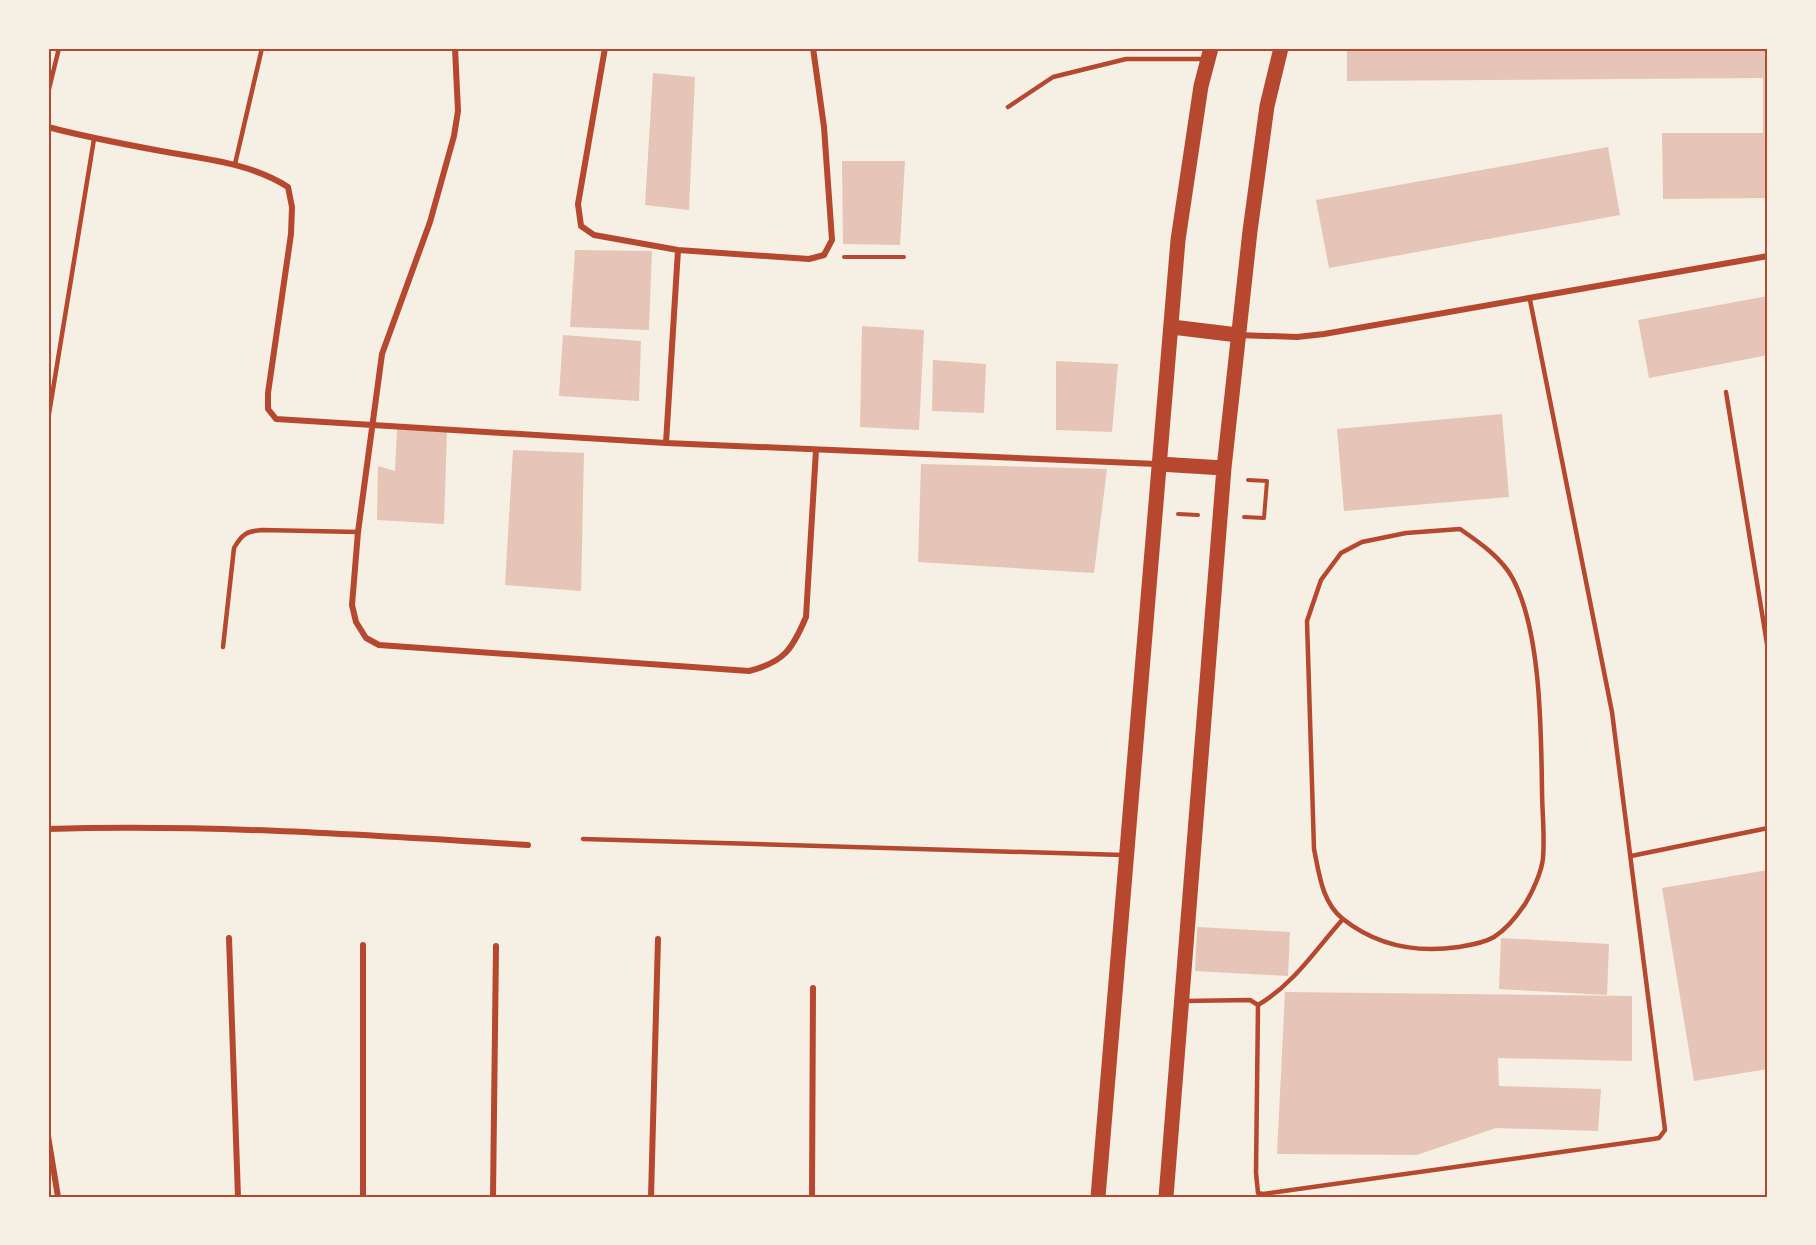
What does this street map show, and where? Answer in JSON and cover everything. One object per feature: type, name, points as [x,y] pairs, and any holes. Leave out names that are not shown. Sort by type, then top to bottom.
[{"type":"main road","points":[[1166,1197],[1224,468],[1267,106],[1281,48]]},
{"type":"main road","points":[[1098,1197],[1178,240],[1209,54]]},
{"type":"main road","points":[[1172,327],[1238,335]]},
{"type":"main road","points":[[1159,464],[1224,468]]},
{"type":"street","points":[[455,48],[458,111],[454,136],[430,222],[382,354],[358,532],[352,605],[356,622],[366,638],[380,645],[749,671],[770,666],[784,656],[797,640],[807,617],[816,450]]},
{"type":"street","points":[[605,48],[578,204],[581,226],[594,235],[678,250],[809,259],[824,255],[832,240],[824,127],[813,48]]},
{"type":"street","points":[[48,127],[94,139],[236,164],[275,179],[288,187],[292,207],[268,393],[268,409],[276,419],[666,443],[1159,464]]},
{"type":"street","points":[[666,443],[678,250]]},
{"type":"street","points":[[1238,335],[1297,337],[1324,334],[1530,300],[1647,275],[1768,256]]},
{"type":"street","points":[[48,828],[134,826],[258,829],[528,845]]},
{"type":"street","points":[[229,938],[238,1197]]},
{"type":"street","points":[[651,1197],[658,939]]},
{"type":"street","points":[[363,945],[363,1197]]},
{"type":"street","points":[[493,1197],[496,946]]},
{"type":"street","points":[[812,1197],[813,988]]},
{"type":"street","points":[[48,1136],[58,1197]]},
{"type":"lane","points":[[48,93],[60,48]]},
{"type":"lane","points":[[236,164],[262,48]]},
{"type":"lane","points":[[1008,107],[1053,77],[1126,59],[1209,54]]},
{"type":"lane","points":[[48,420],[94,139]]},
{"type":"lane","points":[[1258,1005],[1256,1188],[1263,1194],[1659,1138],[1665,1130],[1612,712],[1599,636],[1530,300]]},
{"type":"lane","points":[[1726,392],[1768,650]]},
{"type":"lane","points":[[1460,529],[1480,543],[1512,577],[1529,626],[1540,713],[1543,860],[1526,902],[1512,922],[1493,938],[1473,945],[1432,951],[1407,949],[1383,941],[1343,919],[1329,902],[1322,884],[1314,849],[1307,621],[1313,599],[1321,580],[1341,553],[1362,542],[1406,533],[1460,529]]},
{"type":"lane","points":[[223,647],[234,548],[240,537],[249,531],[262,530],[358,532]]},
{"type":"lane","points":[[1631,856],[1768,828]]},
{"type":"lane","points":[[583,839],[1125,856]]},
{"type":"lane","points":[[1258,1005],[1291,981],[1343,919]]},
{"type":"lane","points":[[1182,1001],[1250,1000],[1258,1005]]},
{"type":"path","points":[[816,257],[904,257]]},
{"type":"path","points":[[1264,518],[1267,481]]},
{"type":"building","points":[[1347,48],[1768,48],[1768,198],[1663,199],[1662,133],[1763,133],[1763,78],[1347,81]]},
{"type":"building","points":[[653,73],[695,77],[689,210],[645,205]]},
{"type":"building","points":[[1608,147],[1620,215],[1329,268],[1316,200]]},
{"type":"building","points":[[842,161],[905,161],[900,245],[843,244]]},
{"type":"building","points":[[575,250],[652,251],[649,330],[570,327]]},
{"type":"building","points":[[1768,296],[1768,355],[1649,378],[1638,320]]},
{"type":"building","points":[[862,326],[924,330],[919,430],[860,427]]},
{"type":"building","points":[[563,335],[641,341],[639,401],[559,396]]},
{"type":"building","points":[[933,360],[986,364],[984,413],[932,411]]},
{"type":"building","points":[[1056,361],[1118,364],[1112,432],[1056,430]]},
{"type":"building","points":[[1502,414],[1509,497],[1344,511],[1337,429]]},
{"type":"building","points":[[397,429],[447,430],[444,524],[377,520],[378,466],[395,471]]},
{"type":"building","points":[[513,450],[584,453],[581,591],[505,585]]},
{"type":"building","points":[[921,464],[1107,469],[1094,573],[918,562]]},
{"type":"building","points":[[1768,870],[1768,1069],[1694,1081],[1662,888]]},
{"type":"building","points":[[1197,927],[1290,932],[1288,976],[1195,971]]},
{"type":"building","points":[[1501,938],[1609,944],[1607,995],[1499,989]]},
{"type":"building","points":[[1285,992],[1632,996],[1632,1061],[1498,1058],[1499,1086],[1601,1089],[1598,1131],[1496,1128],[1417,1155],[1277,1154]]}]
